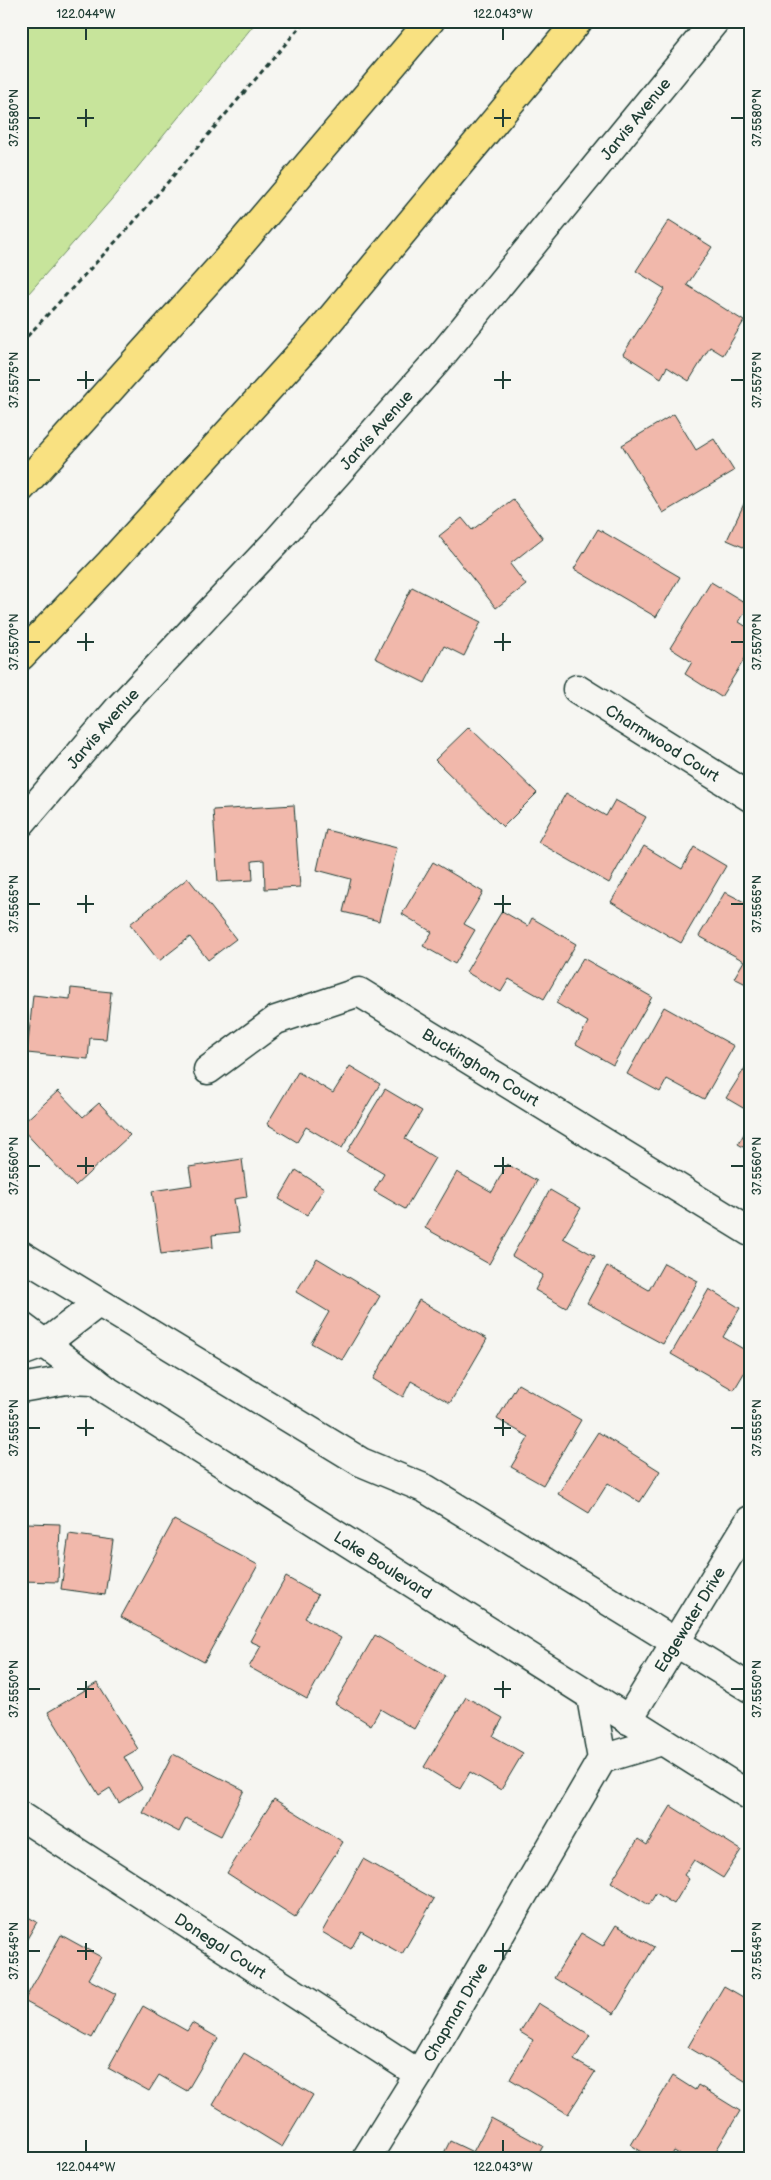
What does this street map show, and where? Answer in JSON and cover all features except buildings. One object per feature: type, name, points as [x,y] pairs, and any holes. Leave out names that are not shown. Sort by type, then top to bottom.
[{"type":"highway","points":[[21,488],[233,253],[430,21]]},
{"type":"highway","points":[[21,656],[110,563],[319,333],[578,21]]},
{"type":"street","name":"Jarvis Avenue","points":[[21,823],[120,707],[276,542],[437,361],[715,21]]},
{"type":"street","name":"Charmwood Court","points":[[577,689],[750,797]]},
{"type":"street","name":"Buckingham Court","points":[[208,1070],[276,1020],[359,992],[750,1232]]},
{"type":"street","points":[[21,1255],[361,1462],[426,1489],[750,1688]]},
{"type":"street","points":[[33,1348],[98,1303]]},
{"type":"street","name":"Lake Boulevard","points":[[21,1326],[33,1348],[95,1382],[750,1796]]},
{"type":"street","points":[[21,1388],[66,1380],[95,1382]]},
{"type":"street","name":"Edgewater Drive","points":[[628,1720],[674,1641],[750,1520]]},
{"type":"street","points":[[591,1697],[602,1758],[662,1741]]},
{"type":"street","name":"Chapman Drive","points":[[366,2159],[419,2074],[602,1758]]},
{"type":"street","name":"Donegal Court","points":[[21,1816],[419,2074]]},
{"type":"path","points":[[21,342],[133,223],[305,21]]},
{"type":"green space","points":[[21,21],[257,21],[111,200],[21,302]]}]
